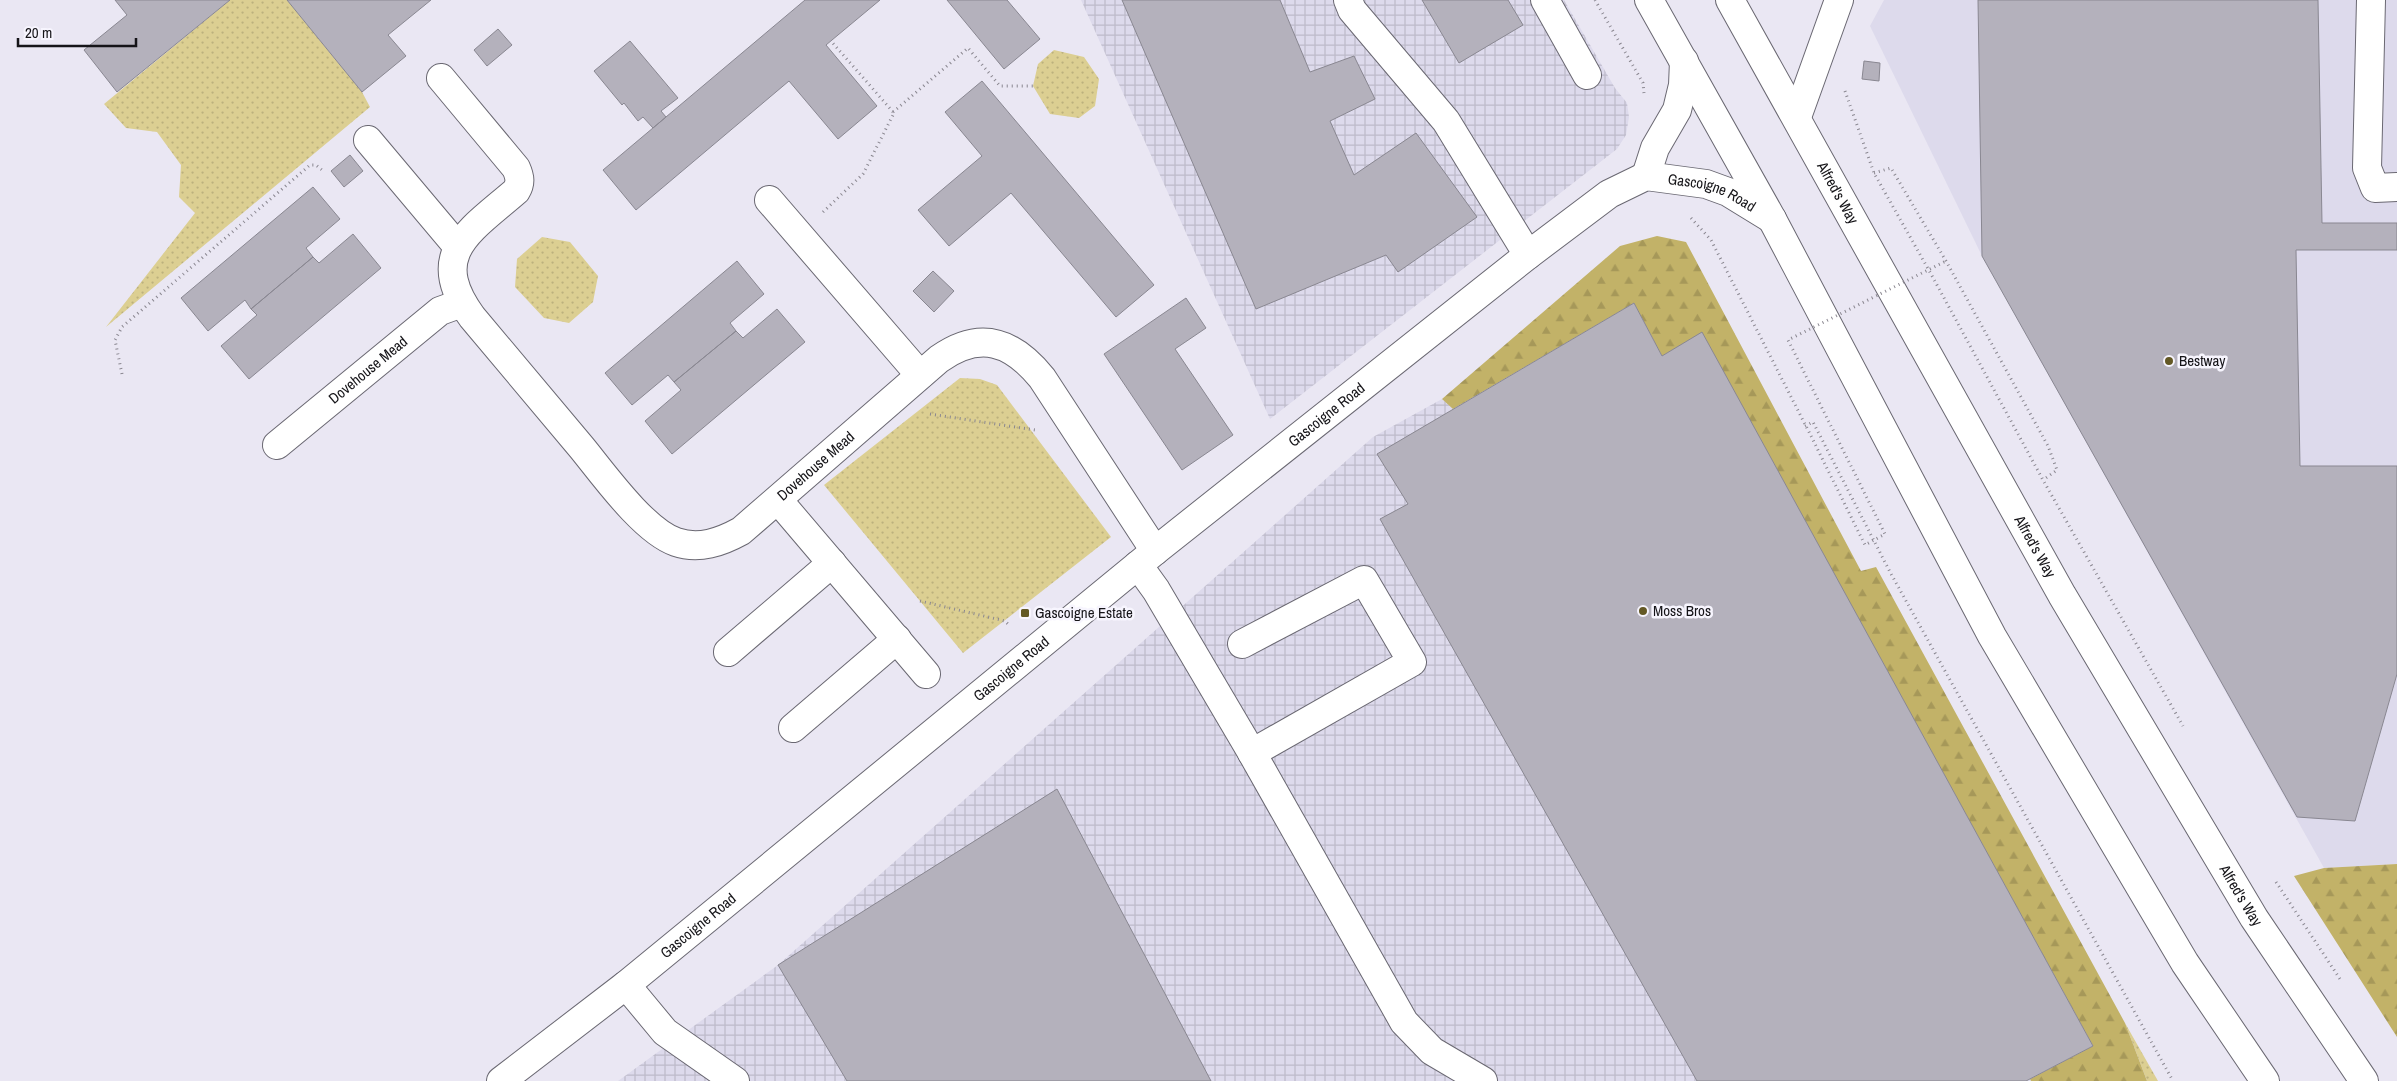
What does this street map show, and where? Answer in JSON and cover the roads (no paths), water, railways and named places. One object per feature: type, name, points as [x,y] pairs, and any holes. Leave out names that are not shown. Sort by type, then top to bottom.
[{"type":"main road","points":[[1348,0],[1352,10],[1446,121],[1528,255]]},
{"type":"main road","points":[[1545,0],[1587,75]]},
{"type":"main road","points":[[1649,0],[1772,219],[1992,636],[2185,963],[2266,1081]]},
{"type":"main road","name":"Alfred's Way","points":[[1730,0],[2062,595],[2254,918],[2364,1081]]},
{"type":"main road","points":[[1796,117],[1840,0]]},
{"type":"main road","points":[[2371,0],[2367,168],[2375,188],[2397,187]]},
{"type":"main road","name":"Gascoigne Road","points":[[1646,176],[1655,148],[1677,110],[1683,85],[1684,61]]},
{"type":"main road","name":"Dovehouse Mead","points":[[441,78],[516,168],[520,176],[520,185],[516,192],[466,234],[458,247],[453,261],[455,290],[462,303],[628,502],[660,534],[676,542],[693,545],[711,544],[741,530],[778,500],[920,375],[952,350],[978,341],[1007,347],[1020,354],[1042,378],[1080,436],[1146,558],[1156,590],[1252,753],[1404,1022],[1432,1051],[1483,1081]]},
{"type":"main road","points":[[368,140],[458,247]]},
{"type":"main road","name":"Gascoigne Road","points":[[501,1081],[626,984],[1146,558],[1528,255],[1609,194],[1646,176],[1706,184],[1728,192],[1772,219]]},
{"type":"main road","points":[[769,200],[920,375]]},
{"type":"main road","name":"Dovehouse Mead","points":[[277,445],[436,315],[451,306],[462,303]]},
{"type":"main road","points":[[778,500],[926,674]]},
{"type":"main road","points":[[728,652],[832,563]]},
{"type":"main road","points":[[1242,644],[1364,580],[1412,662],[1252,753]]},
{"type":"main road","points":[[792,728],[897,639]]},
{"type":"main road","points":[[626,984],[665,1032],[735,1081]]},
{"type":"place","name":"Bestway","points":[[2169,361]]},
{"type":"place","name":"Moss Bros","points":[[1643,611]]},
{"type":"place","name":"Gascoigne Estate","points":[[1025,613]]}]
